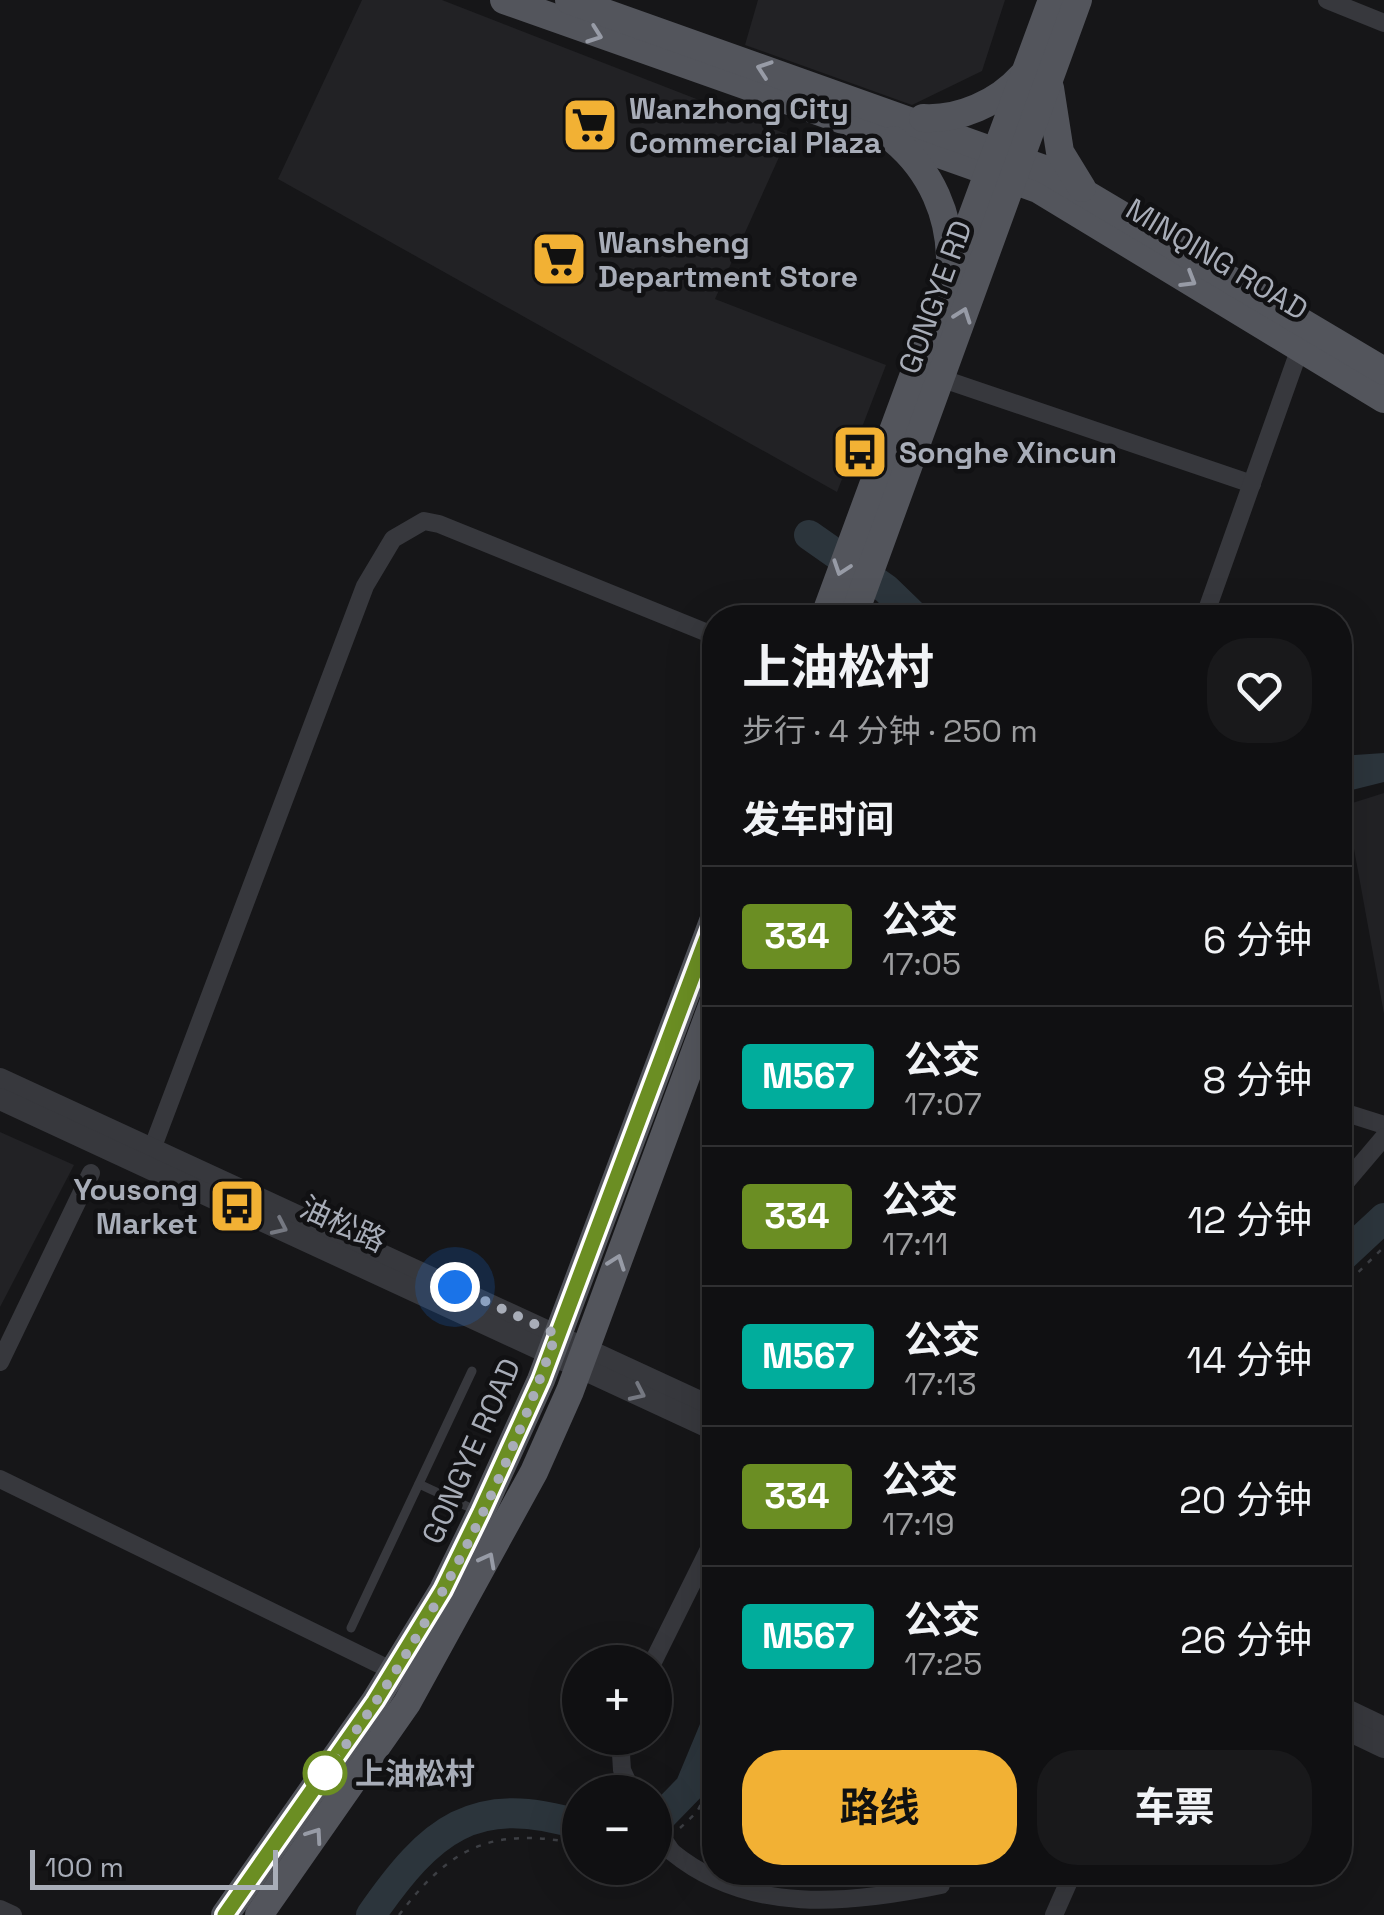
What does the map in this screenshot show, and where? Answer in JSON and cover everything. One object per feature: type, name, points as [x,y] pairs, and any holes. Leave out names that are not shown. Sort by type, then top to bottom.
[{"type":"main road","points":[[504,0],[1005,165]]},
{"type":"main road","points":[[569,0],[891,125],[974,109],[1038,75]]},
{"type":"main road","points":[[1052,0],[1038,75],[1060,152],[1086,193]]},
{"type":"main road","points":[[948,284],[1005,165],[1038,75],[1078,0]]},
{"type":"main road","points":[[891,125],[938,197],[951,252],[948,284]]},
{"type":"main road","name":"MINQING ROAD","points":[[1005,165],[1086,193],[1384,372]]},
{"type":"main road","name":"MINQING ROAD","points":[[1005,165],[1384,399]]},
{"type":"main road","name":"GONGYE RD","points":[[840,605],[882,538],[940,378],[1005,165]]},
{"type":"main road","name":"GONGYE RD","points":[[836,605],[856,526],[948,284]]},
{"type":"main road","name":"GONGYE ROAD","points":[[225,1915],[393,1672],[443,1590],[553,1343],[702,950]]},
{"type":"main road","name":"GONGYE ROAD","points":[[260,1915],[407,1703],[534,1472],[582,1356],[702,1033]]},
{"type":"street","points":[[1326,0],[1384,23]]},
{"type":"street","points":[[1209,605],[1300,348]]},
{"type":"street","points":[[940,378],[1252,484]]},
{"type":"street","points":[[149,1157],[365,586],[393,539],[424,521],[439,524],[702,631]]},
{"type":"street","name":"油松路","points":[[0,1079],[149,1157],[582,1356],[702,1404]]},
{"type":"street","name":"油松路","points":[[0,1099],[149,1157]]},
{"type":"street","points":[[1352,1115],[1384,1125]]},
{"type":"street","points":[[1352,1175],[1384,1137]]},
{"type":"street","points":[[0,1362],[91,1173]]},
{"type":"street","name":"油松路","points":[[582,1356],[702,1423]]},
{"type":"street","points":[[0,1479],[393,1672]]},
{"type":"street","points":[[661,1645],[702,1563]]},
{"type":"street","points":[[1352,1713],[1384,1728]]},
{"type":"street","points":[[1352,1732],[1384,1747]]},
{"type":"street","points":[[672,1845],[694,1871],[702,1874]]},
{"type":"street","points":[[732,1885],[764,1897],[852,1903],[941,1885]]},
{"type":"street","points":[[1054,1915],[1067,1885]]},
{"type":"street","points":[[0,1909],[13,1915]]},
{"type":"lane","points":[[350,1628],[472,1371]]},
{"type":"lane","points":[[419,1484],[481,1512]]},
{"type":"path","points":[[1352,1278],[1384,1247]]},
{"type":"path","points":[[672,1833],[697,1812],[702,1802]]},
{"type":"path","points":[[399,1915],[437,1869],[483,1844],[522,1835],[562,1841]]},
{"type":"shaded area","points":[[362,0],[442,0],[789,135],[715,299],[886,365],[837,492],[278,179]]},
{"type":"shaded area","points":[[758,0],[1005,0],[982,71],[912,105],[745,45]]},
{"type":"shaded area","points":[[1384,753],[1384,782],[1352,790],[1352,755]]},
{"type":"shaded area","points":[[1384,793],[1384,1014],[1352,838],[1352,803]]},
{"type":"shaded area","points":[[0,1132],[74,1165],[0,1307]]},
{"type":"waterway","points":[[809,535],[903,605]]},
{"type":"waterway","points":[[1352,1248],[1384,1218]]},
{"type":"waterway","points":[[672,1806],[690,1787],[702,1758]]},
{"type":"waterway","points":[[371,1915],[414,1860],[458,1826],[511,1813],[562,1821]]},
{"type":"bus line","name":"334","points":[[225,1915],[354,1733],[443,1590],[541,1380],[702,950]]},
{"type":"place","name":"Wanzhong City Commercial Plaza","points":[[590,125]]},
{"type":"place","name":"Wansheng Department Store","points":[[559,259]]},
{"type":"place","name":"Songhe Xincun","points":[[860,452]]},
{"type":"place","name":"Yousong Market","points":[[237,1206]]},
{"type":"place","name":"上油松村","points":[[325,1773]]},
{"type":"route","points":[[325,1773],[375,1701],[443,1590],[520,1428],[556,1334],[455,1287]]}]
